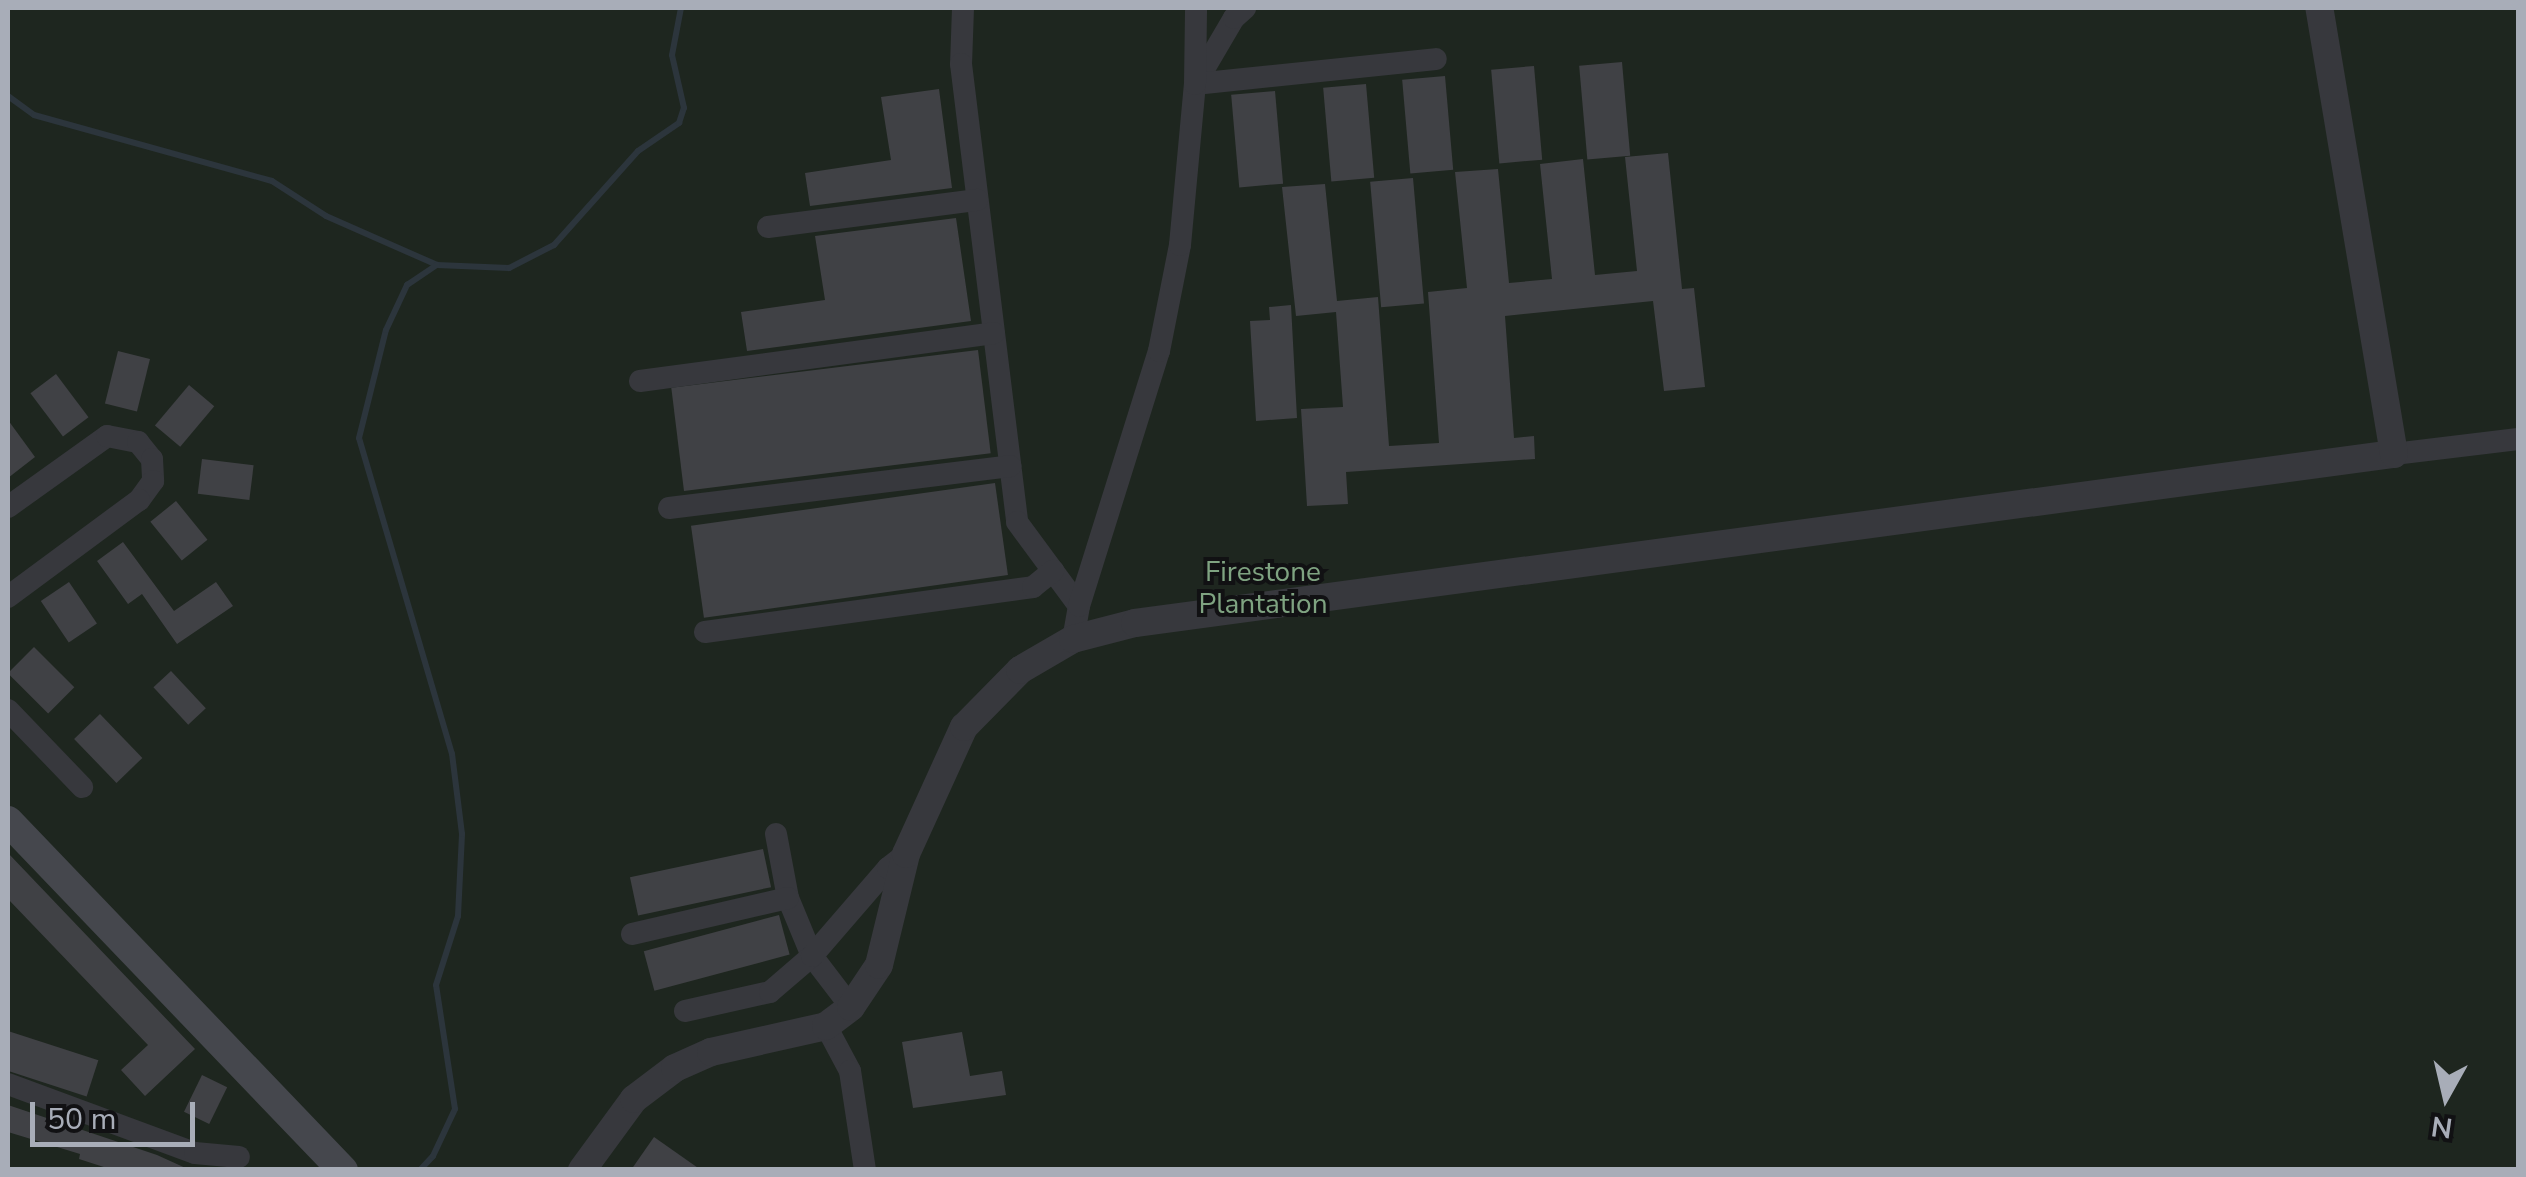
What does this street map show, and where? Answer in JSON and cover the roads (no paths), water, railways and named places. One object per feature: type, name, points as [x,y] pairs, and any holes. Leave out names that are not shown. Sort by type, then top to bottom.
[{"type":"main road","points":[[8,822],[343,1170]]},
{"type":"street","points":[[962,8],[961,64],[1016,522],[1079,606]]},
{"type":"street","points":[[1073,639],[1079,606],[1158,351],[1180,245],[1195,84],[1196,8]]},
{"type":"street","points":[[1195,84],[1234,18],[1245,8]]},
{"type":"street","points":[[2319,8],[2394,454]]},
{"type":"street","points":[[1195,84],[1436,59]]},
{"type":"street","points":[[768,227],[977,200]]},
{"type":"street","points":[[640,381],[994,333]]},
{"type":"street","points":[[8,507],[107,436],[138,442],[152,459],[153,481],[139,500],[8,597]]},
{"type":"street","points":[[582,1170],[634,1099],[676,1068],[711,1052],[826,1026],[851,1007],[880,964],[906,854],[964,727],[1020,670],[1073,639],[1155,620],[2518,439]]},
{"type":"street","points":[[669,508],[1010,466]]},
{"type":"street","points":[[705,632],[1033,587],[1053,571]]},
{"type":"street","points":[[8,710],[82,786]]},
{"type":"street","points":[[776,834],[788,898],[812,956],[851,1007]]},
{"type":"street","points":[[684,1011],[770,992],[812,956],[888,868],[906,854]]},
{"type":"street","points":[[632,934],[788,898]]},
{"type":"street","points":[[826,1026],[850,1071],[864,1163],[843,1170]]},
{"type":"street","points":[[8,1084],[195,1153],[239,1157]]},
{"type":"waterway","points":[[8,96],[34,115],[272,181],[326,216],[437,265],[509,268],[554,245],[638,151],[679,123],[684,108],[672,55],[681,8]]},
{"type":"waterway","points":[[420,1170],[433,1156],[455,1109],[436,985],[458,916],[462,834],[452,754],[359,438],[386,330],[407,285],[437,265]]},
{"type":"park label","name":"Firestone Plantation","points":[[1263,588]]}]
